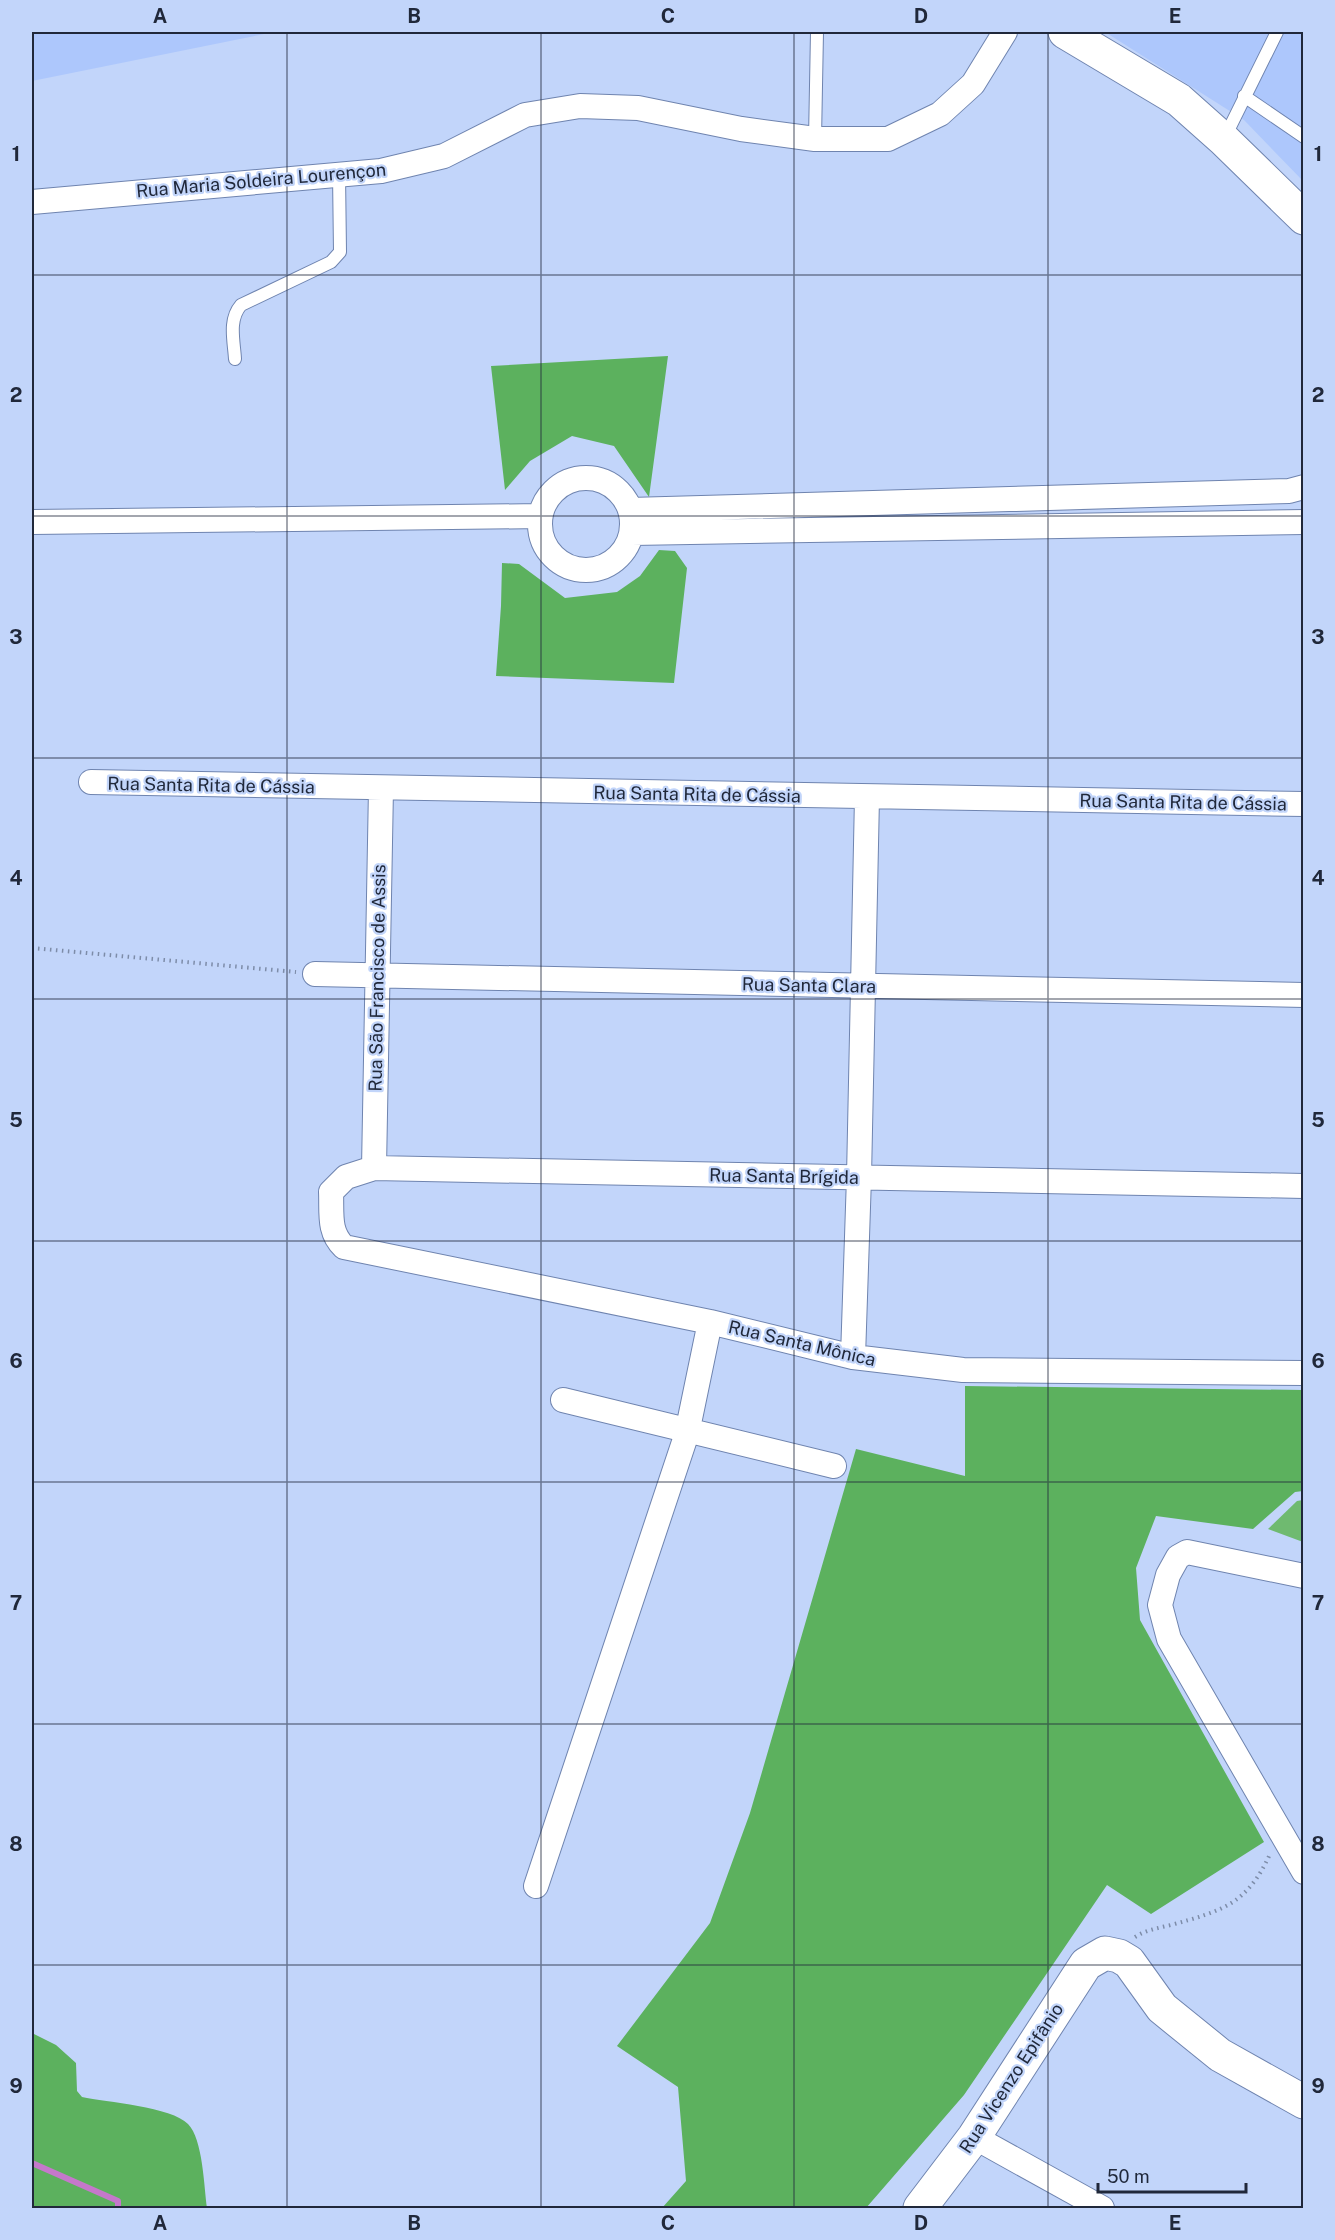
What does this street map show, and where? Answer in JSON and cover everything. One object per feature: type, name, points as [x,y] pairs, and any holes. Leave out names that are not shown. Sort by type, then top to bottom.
[{"type":"street","name":"Rua Maria Soldeira Lourençon","points":[[32,202],[381,171],[444,156],[525,115],[580,106],[638,108],[741,129],[815,139],[888,139],[940,114],[973,84],[1005,32]]},
{"type":"street","points":[[1080,35],[1179,100],[1224,140],[1304,218]]},
{"type":"street","points":[[583,478],[598,480],[612,486],[623,497],[631,521],[627,548],[610,564],[588,571],[573,569],[558,562],[547,551],[541,537],[540,516],[545,501],[555,489],[583,478]]},
{"type":"street","points":[[631,521],[1277,492],[1304,486]]},
{"type":"street","points":[[32,522],[540,516]]},
{"type":"street","points":[[631,521],[1304,522]]},
{"type":"street","name":"Rua Santa Rita de Cássia","points":[[91,782],[1304,804]]},
{"type":"street","name":"Rua São Francisco de Assis","points":[[374,1168],[381,788]]},
{"type":"street","points":[[853,1357],[867,797]]},
{"type":"street","name":"Rua Santa Clara","points":[[315,974],[1304,995]]},
{"type":"street","name":"Rua Santa Brígida","points":[[344,1247],[336,1239],[332,1230],[332,1192],[346,1177],[374,1168],[1304,1186]]},
{"type":"street","name":"Rua Santa Mônica","points":[[344,1247],[710,1322],[853,1357],[963,1370],[1304,1373]]},
{"type":"street","points":[[536,1886],[687,1431],[710,1322]]},
{"type":"street","points":[[563,1400],[834,1466]]},
{"type":"street","points":[[1304,1576],[1187,1552],[1178,1557],[1168,1575],[1160,1605],[1169,1639],[1304,1872]]},
{"type":"street","points":[[1105,1953],[1119,1956],[1129,1962],[1162,2008],[1220,2055],[1304,2102]]},
{"type":"street","name":"Rua Vicenzo Epifânio","points":[[920,2208],[974,2137],[1086,1964],[1105,1953]]},
{"type":"street","points":[[974,2137],[1102,2208]]},
{"type":"lane","points":[[815,139],[817,32]]},
{"type":"lane","points":[[1224,140],[1277,32]]},
{"type":"lane","points":[[1244,96],[1304,136]]},
{"type":"lane","points":[[235,359],[233,321],[235,312],[241,305],[331,262],[340,252],[339,174]]},
{"type":"path","points":[[32,948],[315,974]]},
{"type":"path","points":[[1105,1953],[1145,1931],[1207,1914],[1232,1904],[1253,1886],[1270,1853],[1278,1827]]},
{"type":"shaded area","points":[[32,32],[274,32],[32,81]]},
{"type":"shaded area","points":[[1105,32],[1303,32],[1303,181],[1244,120]]},
{"type":"green space","points":[[668,356],[649,497],[614,446],[572,436],[530,461],[505,490],[491,366]]},
{"type":"green space","points":[[659,550],[675,551],[687,568],[674,683],[496,676],[502,563],[519,564],[565,598],[617,592],[640,576]]},
{"type":"green space","points":[[965,1386],[1303,1390],[1303,1491],[1295,1492],[1253,1529],[1156,1516],[1136,1568],[1140,1620],[1264,1842],[1151,1914],[1107,1885],[964,2095],[866,2208],[662,2208],[686,2181],[678,2087],[617,2046],[710,1923],[750,1813],[856,1449],[965,1476]]},
{"type":"green space","points":[[1303,1500],[1303,1542],[1268,1529],[1297,1501]]},
{"type":"green space","points":[[32,2033],[56,2045],[76,2063],[77,2091],[82,2097],[154,2109],[180,2118],[188,2124],[197,2140],[200,2152],[207,2208],[32,2208]]},
{"type":"waterway","points":[[32,2163],[118,2201],[118,2208]]}]
